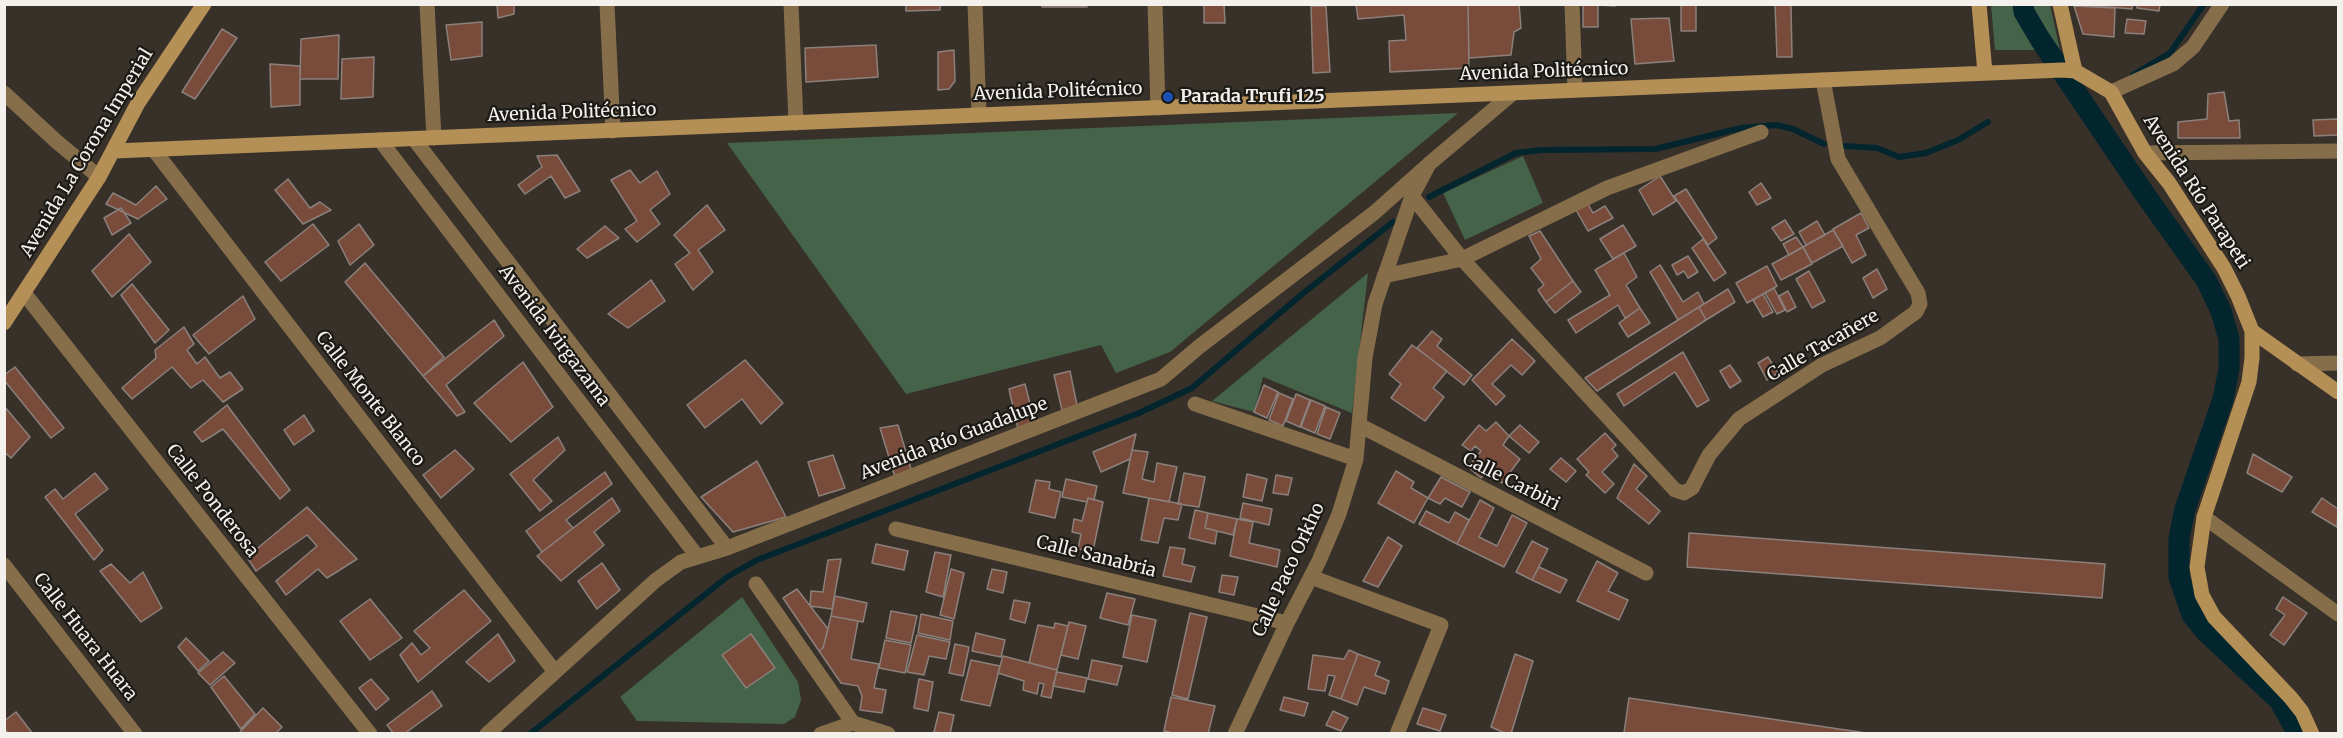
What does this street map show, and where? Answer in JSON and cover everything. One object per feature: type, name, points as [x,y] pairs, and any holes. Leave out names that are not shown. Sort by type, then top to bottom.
[{"type":"street","name":"Avenida La Corona Imperial","points":[[4,323],[99,177],[138,103],[204,4]]},
{"type":"street","points":[[427,4],[434,138]]},
{"type":"street","points":[[607,4],[613,131]]},
{"type":"street","points":[[791,4],[796,123]]},
{"type":"street","points":[[975,4],[979,115]]},
{"type":"street","points":[[1155,4],[1158,108]]},
{"type":"street","points":[[1572,4],[1575,90]]},
{"type":"street","points":[[1979,4],[1985,73]]},
{"type":"street","points":[[2060,4],[2075,71],[2111,92],[2173,64],[2193,47],[2222,4]]},
{"type":"street","name":"Avenida Politécnico","points":[[114,151],[2075,71]]},
{"type":"street","name":"Calle Tacañere","points":[[1412,196],[1462,259],[1675,490],[1684,494],[1692,488],[1709,455],[1739,419],[1822,365],[1880,338],[1916,312],[1920,304],[1918,293],[1838,159],[1823,80]]},
{"type":"street","name":"Avenida Río Parapeti","points":[[2111,92],[2145,153],[2169,183],[2224,268],[2252,331],[2249,382],[2204,517],[2197,567],[2202,595],[2214,617],[2302,712],[2312,734]]},
{"type":"street","points":[[4,93],[99,177]]},
{"type":"street","name":"Avenida Río Guadalupe","points":[[487,734],[656,580],[681,562],[727,548],[1161,379],[1200,346],[1374,213],[1513,93]]},
{"type":"street","points":[[1384,276],[1462,259],[1607,188],[1761,132]]},
{"type":"street","name":"Avenida Ivirgazama","points":[[414,139],[727,548]]},
{"type":"street","name":"Avenida Ivirgazama","points":[[380,140],[697,556]]},
{"type":"street","name":"Calle Monte Blanco","points":[[154,150],[555,672]]},
{"type":"street","points":[[2145,153],[2338,151]]},
{"type":"street","name":"Calle Paco Orkho","points":[[1235,734],[1339,514],[1356,459],[1365,358],[1375,304],[1412,196],[1429,164]]},
{"type":"street","name":"Calle Ponderosa","points":[[24,293],[370,734]]},
{"type":"street","points":[[2252,331],[2338,392]]},
{"type":"street","points":[[2297,364],[2338,363]]},
{"type":"street","points":[[1195,404],[1356,459]]},
{"type":"street","name":"Calle Carbiri","points":[[1359,425],[1646,573]]},
{"type":"street","points":[[2204,517],[2338,614]]},
{"type":"street","name":"Calle Sanabria","points":[[896,529],[1287,623]]},
{"type":"street","name":"Calle Huara Huara","points":[[4,565],[135,734]]},
{"type":"street","points":[[1311,577],[1441,625],[1397,734]]},
{"type":"street","points":[[756,584],[853,723]]},
{"type":"street","points":[[821,734],[853,723],[888,734]]},
{"type":"green space","points":[[1991,5],[2050,5],[2060,50],[1995,50]]},
{"type":"green space","points":[[1458,113],[1170,352],[1116,373],[1101,345],[906,394],[727,143]]},
{"type":"green space","points":[[1523,156],[1543,203],[1465,240],[1443,193]]},
{"type":"green space","points":[[1368,273],[1352,413],[1263,377],[1254,412],[1212,401]]},
{"type":"green space","points":[[742,597],[798,682],[801,700],[795,717],[784,724],[637,721],[620,697]]},
{"type":"building","points":[[497,4],[514,4],[514,14],[498,18]]},
{"type":"building","points":[[906,4],[940,4],[940,10],[906,11]]},
{"type":"building","points":[[1042,4],[1087,4],[1087,7],[1042,7]]},
{"type":"building","points":[[1204,4],[1224,4],[1225,23],[1204,23]]},
{"type":"building","points":[[1356,4],[1468,4],[1469,68],[1390,72],[1389,41],[1406,40],[1404,15],[1358,19]]},
{"type":"building","points":[[1468,4],[1519,4],[1521,28],[1514,32],[1511,55],[1469,58]]},
{"type":"building","points":[[1583,4],[1615,4],[1615,6],[1598,5],[1598,27],[1583,27]]},
{"type":"building","points":[[1681,4],[1696,4],[1696,31],[1681,31]]},
{"type":"building","points":[[1775,4],[1791,4],[1792,57],[1777,57]]},
{"type":"building","points":[[2074,4],[2132,4],[2132,9]]},
{"type":"building","points":[[2137,4],[2160,4],[2159,11],[2137,8]]},
{"type":"building","points":[[1311,6],[1326,6],[1330,72],[1313,73]]},
{"type":"building","points":[[2074,6],[2115,8],[2114,37],[2083,34]]},
{"type":"building","points":[[1669,18],[1674,61],[1635,64],[1631,19]]},
{"type":"building","points":[[2127,19],[2146,21],[2144,34],[2125,33]]},
{"type":"building","points":[[482,22],[482,56],[451,60],[446,25]]},
{"type":"building","points":[[222,29],[237,38],[195,99],[182,92]]},
{"type":"building","points":[[339,35],[338,79],[300,79],[301,39]]},
{"type":"building","points":[[876,45],[878,77],[806,82],[805,48]]},
{"type":"building","points":[[954,50],[955,81],[949,89],[938,90],[938,52]]},
{"type":"building","points":[[374,57],[373,97],[341,99],[342,59]]},
{"type":"building","points":[[270,64],[300,66],[300,105],[271,107]]},
{"type":"building","points":[[2224,92],[2229,121],[2239,120],[2240,138],[2178,138],[2178,122],[2207,119],[2208,94]]},
{"type":"building","points":[[2338,119],[2338,135],[2314,136],[2313,120]]},
{"type":"building","points":[[557,155],[580,191],[565,198],[551,176],[525,194],[518,185],[542,167],[537,156]]},
{"type":"building","points":[[630,170],[640,183],[657,171],[670,194],[650,210],[660,224],[637,242],[625,229],[637,221],[611,180]]},
{"type":"building","points":[[1660,176],[1676,201],[1653,215],[1639,190]]},
{"type":"building","points":[[288,179],[310,208],[320,202],[331,210],[303,224],[275,190]]},
{"type":"building","points":[[1761,183],[1771,198],[1757,205],[1749,192]]},
{"type":"building","points":[[156,186],[167,199],[138,219],[106,204],[113,193],[136,205]]},
{"type":"building","points":[[1686,189],[1717,238],[1708,245],[1674,196]]},
{"type":"building","points":[[1588,204],[1593,213],[1605,206],[1613,218],[1588,231],[1576,210]]},
{"type":"building","points":[[707,205],[725,230],[698,250],[713,272],[693,290],[675,264],[690,253],[674,235]]},
{"type":"building","points":[[121,208],[131,223],[112,235],[104,218]]},
{"type":"building","points":[[1861,213],[1869,228],[1856,235],[1866,255],[1852,263],[1833,229]]},
{"type":"building","points":[[1785,220],[1794,234],[1781,241],[1772,228]]},
{"type":"building","points":[[1817,221],[1825,235],[1806,245],[1799,232]]},
{"type":"building","points":[[313,224],[329,245],[281,281],[265,262]]},
{"type":"building","points":[[359,224],[374,245],[350,265],[338,241]]},
{"type":"building","points":[[1623,225],[1636,246],[1613,259],[1600,239]]},
{"type":"building","points":[[605,226],[619,238],[587,258],[577,249]]},
{"type":"building","points":[[1833,230],[1843,246],[1812,263],[1803,247]]},
{"type":"building","points":[[1540,231],[1573,281],[1546,302],[1538,290],[1544,285],[1531,268],[1541,259],[1529,236]]},
{"type":"building","points":[[129,234],[151,262],[112,297],[92,271]]},
{"type":"building","points":[[1796,237],[1803,247],[1789,255],[1783,244]]},
{"type":"building","points":[[1703,239],[1726,273],[1714,281],[1692,248]]},
{"type":"building","points":[[1803,247],[1812,264],[1781,280],[1772,264]]},
{"type":"building","points":[[1624,253],[1637,277],[1626,285],[1640,308],[1625,318],[1618,305],[1576,333],[1568,320],[1610,295],[1595,270]]},
{"type":"building","points":[[1688,256],[1698,272],[1688,278],[1684,271],[1677,275],[1672,265]]},
{"type":"building","points":[[365,263],[444,357],[423,376],[345,282]]},
{"type":"building","points":[[1660,265],[1683,302],[1698,292],[1704,304],[1678,320],[1650,272]]},
{"type":"building","points":[[1767,266],[1777,286],[1747,303],[1736,283]]},
{"type":"building","points":[[1877,269],[1887,289],[1873,298],[1863,278]]},
{"type":"building","points":[[1809,271],[1825,301],[1812,308],[1796,279]]},
{"type":"building","points":[[651,280],[665,301],[628,328],[608,314]]},
{"type":"building","points":[[1573,281],[1581,292],[1555,313],[1546,302]]},
{"type":"building","points":[[132,284],[169,330],[155,343],[121,295]]},
{"type":"building","points":[[1774,288],[1785,310],[1777,314],[1765,293]]},
{"type":"building","points":[[1728,289],[1735,302],[1706,320],[1699,307]]},
{"type":"building","points":[[1788,291],[1796,307],[1787,312],[1779,296]]},
{"type":"building","points":[[1763,294],[1773,312],[1763,317],[1753,300]]},
{"type":"building","points":[[243,296],[255,319],[209,354],[193,335]]},
{"type":"building","points":[[1699,307],[1706,320],[1597,391],[1585,378]]},
{"type":"building","points":[[1640,308],[1650,323],[1628,337],[1619,323]]},
{"type":"building","points":[[494,320],[504,336],[446,385],[465,412],[457,416],[423,376]]},
{"type":"building","points":[[184,327],[194,344],[187,350],[197,364],[205,357],[220,378],[230,372],[243,389],[223,402],[203,380],[191,388],[172,367],[132,399],[122,388],[156,358],[155,350]]},
{"type":"building","points":[[1432,331],[1442,339],[1437,346],[1472,375],[1464,385],[1417,348]]},
{"type":"building","points":[[1512,339],[1535,361],[1522,375],[1511,365],[1492,384],[1505,396],[1496,405],[1472,380]]},
{"type":"building","points":[[1412,345],[1447,371],[1433,388],[1444,397],[1425,421],[1391,398],[1401,384],[1389,374]]},
{"type":"building","points":[[1683,352],[1709,400],[1697,407],[1675,372],[1624,406],[1617,394]]},
{"type":"building","points":[[1768,357],[1778,373],[1767,380],[1758,363]]},
{"type":"building","points":[[745,360],[783,403],[761,424],[742,399],[705,428],[687,405]]},
{"type":"building","points":[[523,362],[553,407],[511,442],[474,403]]},
{"type":"building","points":[[1730,365],[1741,381],[1730,388],[1720,371]]},
{"type":"building","points":[[15,367],[64,428],[51,438],[4,380],[4,375]]},
{"type":"building","points":[[1070,371],[1079,415],[1064,419],[1054,375]]},
{"type":"building","points":[[1025,384],[1037,431],[1020,438],[1009,389]]},
{"type":"building","points":[[1264,385],[1278,392],[1267,418],[1254,412]]},
{"type":"building","points":[[1279,393],[1293,399],[1283,426],[1269,420]]},
{"type":"building","points":[[1296,394],[1310,400],[1300,427],[1286,421]]},
{"type":"building","points":[[1311,400],[1325,406],[1315,433],[1301,427]]},
{"type":"building","points":[[227,405],[290,490],[280,499],[223,429],[202,442],[194,432]]},
{"type":"building","points":[[4,406],[30,437],[11,458],[4,452]]},
{"type":"building","points":[[1326,407],[1340,413],[1330,439],[1317,434]]},
{"type":"building","points":[[304,415],[314,431],[294,445],[284,430]]},
{"type":"building","points":[[1496,422],[1509,436],[1503,445],[1520,459],[1502,483],[1486,472],[1481,478],[1468,467],[1481,451],[1475,446],[1471,451],[1462,445],[1479,425],[1486,431]]},
{"type":"building","points":[[898,425],[911,469],[895,477],[880,428]]},
{"type":"building","points":[[1520,425],[1539,442],[1529,453],[1509,436]]},
{"type":"building","points":[[1605,433],[1616,445],[1612,449],[1618,456],[1602,472],[1614,484],[1605,493],[1586,475],[1589,472],[1577,459]]},
{"type":"building","points":[[1136,434],[1130,459],[1101,472],[1093,452]]},
{"type":"building","points":[[558,437],[565,450],[533,480],[552,501],[540,511],[510,474]]},
{"type":"building","points":[[455,450],[474,469],[441,498],[423,475]]},
{"type":"building","points":[[1132,450],[1148,452],[1142,479],[1154,482],[1157,463],[1177,467],[1169,502],[1123,493]]},
{"type":"building","points":[[2253,454],[2292,477],[2282,492],[2247,473]]},
{"type":"building","points":[[833,455],[845,488],[819,496],[808,462]]},
{"type":"building","points":[[1561,458],[1576,471],[1566,482],[1550,469]]},
{"type":"building","points":[[757,461],[786,517],[733,532],[701,497]]},
{"type":"building","points":[[1634,464],[1647,476],[1636,489],[1660,511],[1649,524],[1617,498]]},
{"type":"building","points":[[1396,471],[1414,482],[1411,488],[1428,498],[1414,523],[1378,503]]},
{"type":"building","points":[[605,472],[612,484],[566,520],[573,528],[542,552],[526,531]]},
{"type":"building","points":[[95,473],[108,489],[75,514],[103,550],[94,560],[45,497],[55,489],[63,499]]},
{"type":"building","points":[[1184,473],[1205,477],[1199,507],[1178,504]]},
{"type":"building","points":[[1247,474],[1267,479],[1262,501],[1243,497]]},
{"type":"building","points":[[1276,475],[1292,478],[1288,495],[1273,493]]},
{"type":"building","points":[[1441,477],[1470,492],[1462,507],[1445,498],[1440,504],[1428,498]]},
{"type":"building","points":[[1066,479],[1097,486],[1094,500],[1088,498],[1087,502],[1062,497]]},
{"type":"building","points":[[1036,480],[1050,482],[1049,489],[1061,492],[1055,518],[1029,512]]},
{"type":"building","points":[[612,498],[620,511],[594,532],[604,545],[561,581],[537,556]]},
{"type":"building","points":[[1088,498],[1103,502],[1093,551],[1078,549],[1081,534],[1072,532],[1074,519],[1082,521]]},
{"type":"building","points":[[1149,498],[1182,504],[1178,520],[1164,518],[1158,543],[1141,540]]},
{"type":"building","points":[[2322,498],[2338,509],[2337,527],[2312,512]]},
{"type":"building","points":[[1480,500],[1494,508],[1479,537],[1497,546],[1512,515],[1527,523],[1504,567],[1457,544]]},
{"type":"building","points":[[1243,503],[1272,509],[1269,525],[1240,518]]},
{"type":"building","points":[[307,507],[357,559],[327,578],[318,569],[286,595],[276,581],[317,546],[307,535],[256,571],[247,557]]},
{"type":"building","points":[[1195,510],[1208,513],[1205,528],[1217,531],[1215,544],[1189,538]]},
{"type":"building","points":[[1426,511],[1449,523],[1455,512],[1469,520],[1457,544],[1419,524]]},
{"type":"building","points":[[1208,513],[1237,519],[1233,535],[1205,528]]},
{"type":"building","points":[[1237,519],[1253,522],[1249,543],[1280,550],[1277,567],[1230,556]]},
{"type":"building","points":[[1689,533],[2105,564],[2102,598],[1687,567]]},
{"type":"building","points":[[1388,537],[1402,546],[1378,587],[1363,581]]},
{"type":"building","points":[[1532,541],[1548,549],[1532,580],[1516,572]]},
{"type":"building","points":[[876,544],[908,551],[904,570],[872,563]]},
{"type":"building","points":[[1170,547],[1185,549],[1182,564],[1195,567],[1191,582],[1163,576]]},
{"type":"building","points":[[935,552],[951,555],[943,597],[926,592]]},
{"type":"building","points":[[841,559],[832,609],[810,606],[811,591],[823,592],[828,560]]},
{"type":"building","points":[[1597,561],[1618,573],[1608,591],[1628,600],[1619,620],[1577,601]]},
{"type":"building","points":[[602,563],[620,590],[597,609],[578,581]]},
{"type":"building","points":[[111,564],[130,583],[143,572],[162,608],[141,622],[100,571]]},
{"type":"building","points":[[1539,567],[1567,580],[1560,593],[1532,580]]},
{"type":"building","points":[[951,569],[964,573],[954,619],[940,615]]},
{"type":"building","points":[[992,569],[1007,572],[1003,593],[987,589]]},
{"type":"building","points":[[1222,575],[1238,577],[1234,595],[1219,592]]},
{"type":"building","points":[[797,589],[828,629],[823,648],[819,651],[783,598]]},
{"type":"building","points":[[464,590],[491,621],[418,682],[400,655],[412,643],[421,655],[430,648],[414,631]]},
{"type":"building","points":[[1107,593],[1135,599],[1128,625],[1100,618]]},
{"type":"building","points":[[835,596],[867,603],[863,622],[831,616]]},
{"type":"building","points":[[2283,597],[2307,613],[2284,645],[2270,635],[2285,615],[2276,609]]},
{"type":"building","points":[[370,599],[402,638],[370,660],[340,621]]},
{"type":"building","points":[[1014,600],[1030,603],[1025,623],[1010,619]]},
{"type":"building","points":[[891,611],[917,616],[911,643],[886,638]]},
{"type":"building","points":[[1190,613],[1207,617],[1188,699],[1172,695]]},
{"type":"building","points":[[921,614],[953,621],[950,640],[918,633]]},
{"type":"building","points":[[1132,615],[1156,620],[1147,662],[1123,657]]},
{"type":"building","points":[[831,616],[858,621],[851,659],[879,664],[874,688],[886,690],[882,713],[860,710],[862,696],[858,686],[841,683],[819,651],[823,648]]},
{"type":"building","points":[[1069,622],[1086,626],[1078,659],[1061,655]]},
{"type":"building","points":[[1055,623],[1068,626],[1057,670],[1029,663],[1038,625],[1054,628]]},
{"type":"building","points":[[976,633],[1005,640],[1001,657],[972,651]]},
{"type":"building","points":[[498,634],[515,661],[489,682],[466,662]]},
{"type":"building","points":[[751,634],[775,668],[746,688],[722,655]]},
{"type":"building","points":[[917,635],[950,642],[946,659],[929,656],[924,675],[907,672]]},
{"type":"building","points":[[186,638],[209,661],[198,671],[178,647]]},
{"type":"building","points":[[885,640],[911,645],[905,673],[879,668]]},
{"type":"building","points":[[955,644],[969,647],[963,676],[949,673]]},
{"type":"building","points":[[1349,650],[1358,654],[1341,699],[1329,695],[1335,676],[1328,675],[1325,691],[1308,689],[1313,655],[1344,659]]},
{"type":"building","points":[[223,652],[235,663],[210,685],[198,673]]},
{"type":"building","points":[[1358,654],[1380,662],[1375,675],[1389,681],[1385,694],[1364,687],[1357,705],[1341,699]]},
{"type":"building","points":[[1515,654],[1533,661],[1511,734],[1507,734],[1491,727]]},
{"type":"building","points":[[1003,656],[1057,670],[1051,698],[1041,696],[1044,684],[1039,683],[1037,694],[1023,690],[1024,681],[998,673]]},
{"type":"building","points":[[971,660],[1000,666],[990,706],[961,700]]},
{"type":"building","points":[[1092,660],[1122,666],[1117,685],[1088,679]]},
{"type":"building","points":[[1057,672],[1087,678],[1084,692],[1053,686]]},
{"type":"building","points":[[224,676],[255,714],[241,729],[211,687]]},
{"type":"building","points":[[371,679],[389,699],[376,710],[359,688]]},
{"type":"building","points":[[919,679],[933,682],[928,711],[914,708]]},
{"type":"building","points":[[432,691],[442,706],[404,734],[394,734],[387,725]]},
{"type":"building","points":[[1171,697],[1215,706],[1208,734],[1177,734],[1164,731]]},
{"type":"building","points":[[1284,697],[1308,703],[1304,716],[1280,710]]},
{"type":"building","points":[[1629,698],[1873,734],[1624,733]]},
{"type":"building","points":[[263,708],[282,727],[275,734],[238,734]]},
{"type":"building","points":[[1423,708],[1446,715],[1440,731],[1417,724]]},
{"type":"building","points":[[1333,711],[1348,718],[1341,731],[1326,725]]},
{"type":"building","points":[[16,712],[33,734],[9,734],[4,728],[4,721]]},
{"type":"building","points":[[939,712],[954,715],[950,734],[934,732]]},
{"type":"waterway","points":[[2023,4],[2024,12],[2040,39],[2206,280],[2221,311],[2229,339],[2229,369],[2223,399],[2185,509],[2179,538],[2179,577],[2192,615],[2205,631],[2279,700],[2298,734]]},
{"type":"waterway","points":[[2133,75],[2170,53],[2204,4]]},
{"type":"waterway","points":[[1844,146],[1877,148],[1899,157],[1926,153],[1958,140],[1988,122]]},
{"type":"waterway","points":[[1429,197],[1516,153],[1541,150],[1655,149],[1741,128],[1776,125],[1793,129],[1824,144]]},
{"type":"waterway","points":[[530,734],[727,577],[757,560],[1139,413],[1192,388],[1301,295],[1393,222]]},
{"type":"place","name":"Parada Trufi 125","points":[[1168,97]]}]
